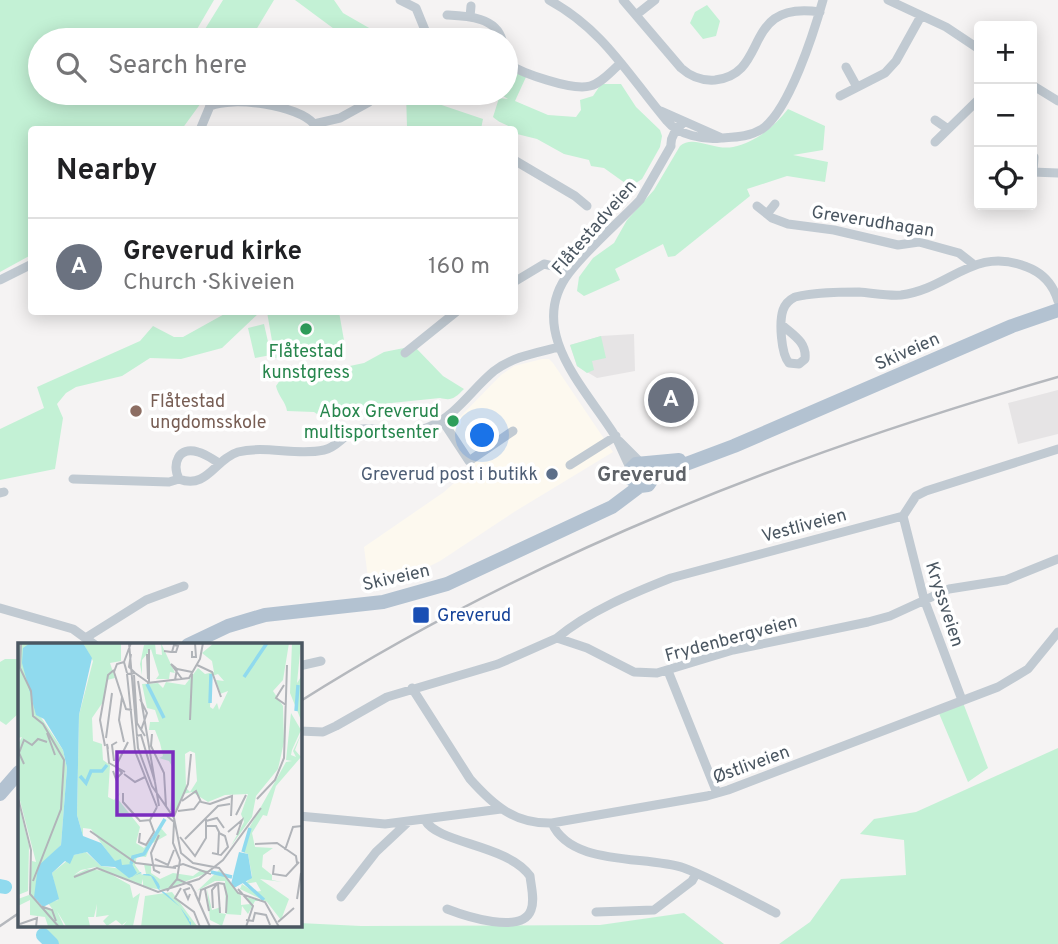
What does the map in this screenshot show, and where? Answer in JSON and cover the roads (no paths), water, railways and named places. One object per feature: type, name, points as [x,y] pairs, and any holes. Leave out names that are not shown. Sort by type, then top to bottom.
[{"type":"main road","name":"Skiveien","points":[[192,643],[228,626],[265,615],[375,604],[421,593],[472,573],[601,510],[641,473],[694,461],[745,442],[1012,326],[1058,310]]},
{"type":"main road","points":[[0,794],[18,773]]},
{"type":"street","points":[[400,0],[416,8],[424,28]]},
{"type":"street","points":[[549,0],[587,25],[606,44],[667,122],[711,140],[754,133],[768,124],[780,111],[823,0]]},
{"type":"street","points":[[623,0],[688,75],[712,80],[729,76],[741,67],[763,22],[771,12],[791,5],[820,12]]},
{"type":"street","points":[[636,15],[655,0]]},
{"type":"street","points":[[888,0],[946,27],[974,46]]},
{"type":"street","points":[[470,17],[471,6]]},
{"type":"street","points":[[447,15],[470,17],[495,28]]},
{"type":"street","points":[[841,96],[885,73],[896,61],[921,16]]},
{"type":"street","points":[[518,69],[534,76],[585,87],[596,83],[621,63]]},
{"type":"street","points":[[846,66],[857,87]]},
{"type":"street","points":[[1037,88],[1058,101]]},
{"type":"street","points":[[935,142],[974,104]]},
{"type":"street","points":[[202,126],[210,106],[214,105]]},
{"type":"street","points":[[265,105],[302,114],[313,126]]},
{"type":"street","points":[[317,126],[340,118],[364,105]]},
{"type":"street","points":[[935,120],[948,129]]},
{"type":"street","name":"Flåtestadveien","points":[[641,473],[565,362],[555,328],[556,302],[569,273],[640,200],[671,146],[676,144],[681,128]]},
{"type":"street","points":[[518,162],[587,206]]},
{"type":"street","points":[[1037,172],[1058,173]]},
{"type":"street","points":[[767,214],[775,204]]},
{"type":"street","name":"Greverudhagan","points":[[757,206],[788,225],[834,230],[898,245],[919,242],[958,253],[972,264]]},
{"type":"street","name":"Greverudhagan","points":[[782,325],[783,310],[794,297],[916,292],[937,285],[972,264],[996,260],[1031,268],[1048,280],[1058,301]]},
{"type":"street","points":[[518,280],[544,264],[553,265],[569,273]]},
{"type":"street","points":[[0,280],[28,266]]},
{"type":"street","points":[[405,353],[452,315]]},
{"type":"street","points":[[74,479],[169,482],[179,479],[195,482],[237,452],[327,450],[352,431],[361,429],[395,433],[416,431],[442,420],[494,371],[510,361],[525,354],[559,347]]},
{"type":"street","points":[[442,420],[469,461],[513,431]]},
{"type":"street","points":[[570,465],[617,439]]},
{"type":"street","points":[[903,516],[916,496],[926,491],[1058,449]]},
{"type":"street","points":[[179,479],[175,464],[179,455],[187,451],[206,455],[219,463]]},
{"type":"street","name":"Kryssveien","points":[[903,516],[924,599],[962,700]]},
{"type":"street","name":"Vestliveien","points":[[557,638],[568,629],[628,596],[671,578],[903,516]]},
{"type":"street","name":"Frydenbergveien","points":[[557,638],[587,648],[634,672],[644,674],[668,671],[733,650],[890,616],[924,599],[965,585],[1006,580],[1058,559]]},
{"type":"street","points":[[87,637],[146,600],[184,586]]},
{"type":"street","points":[[0,608],[68,627],[93,643]]},
{"type":"street","name":"Østliveien","points":[[301,816],[372,824],[408,822],[501,809],[526,821],[552,823],[718,793],[1016,678],[1028,669],[1058,632]]},
{"type":"street","points":[[301,731],[323,732],[387,697],[498,664],[557,638]]},
{"type":"street","points":[[301,666],[321,662]]},
{"type":"street","points":[[668,671],[718,793]]},
{"type":"street","points":[[412,688],[470,779],[501,809]]},
{"type":"street","points":[[425,820],[428,827],[438,832],[478,845],[517,863],[530,876],[532,905],[531,912],[525,918],[488,922],[447,909]]},
{"type":"street","points":[[341,897],[376,852],[408,822]]},
{"type":"street","points":[[552,823],[557,835],[568,844],[603,856],[669,865],[696,874],[775,914]]},
{"type":"street","points":[[596,912],[654,910],[692,881],[696,874]]},
{"type":"waterway","points":[[0,886],[5,887]]},
{"type":"waterway","points":[[43,935],[52,944]]},
{"type":"railway","points":[[301,701],[479,599],[667,512],[861,439],[1058,377]]},
{"type":"railway","points":[[0,926],[18,914]]},
{"type":"place","name":"Flåtestad kunstgress","points":[[306,329]]},
{"type":"place","name":"Greverud kirke","points":[[671,400]]},
{"type":"place","name":"Flåtestad ungdomsskole","points":[[136,411]]},
{"type":"place","name":"Abox Greverud multisportsenter","points":[[453,421]]},
{"type":"place","name":"Greverud post i butikk","points":[[552,474]]},
{"type":"place","name":"Greverud","points":[[421,615]]},
{"type":"district","name":"Greverud","points":[[642,474]]}]
